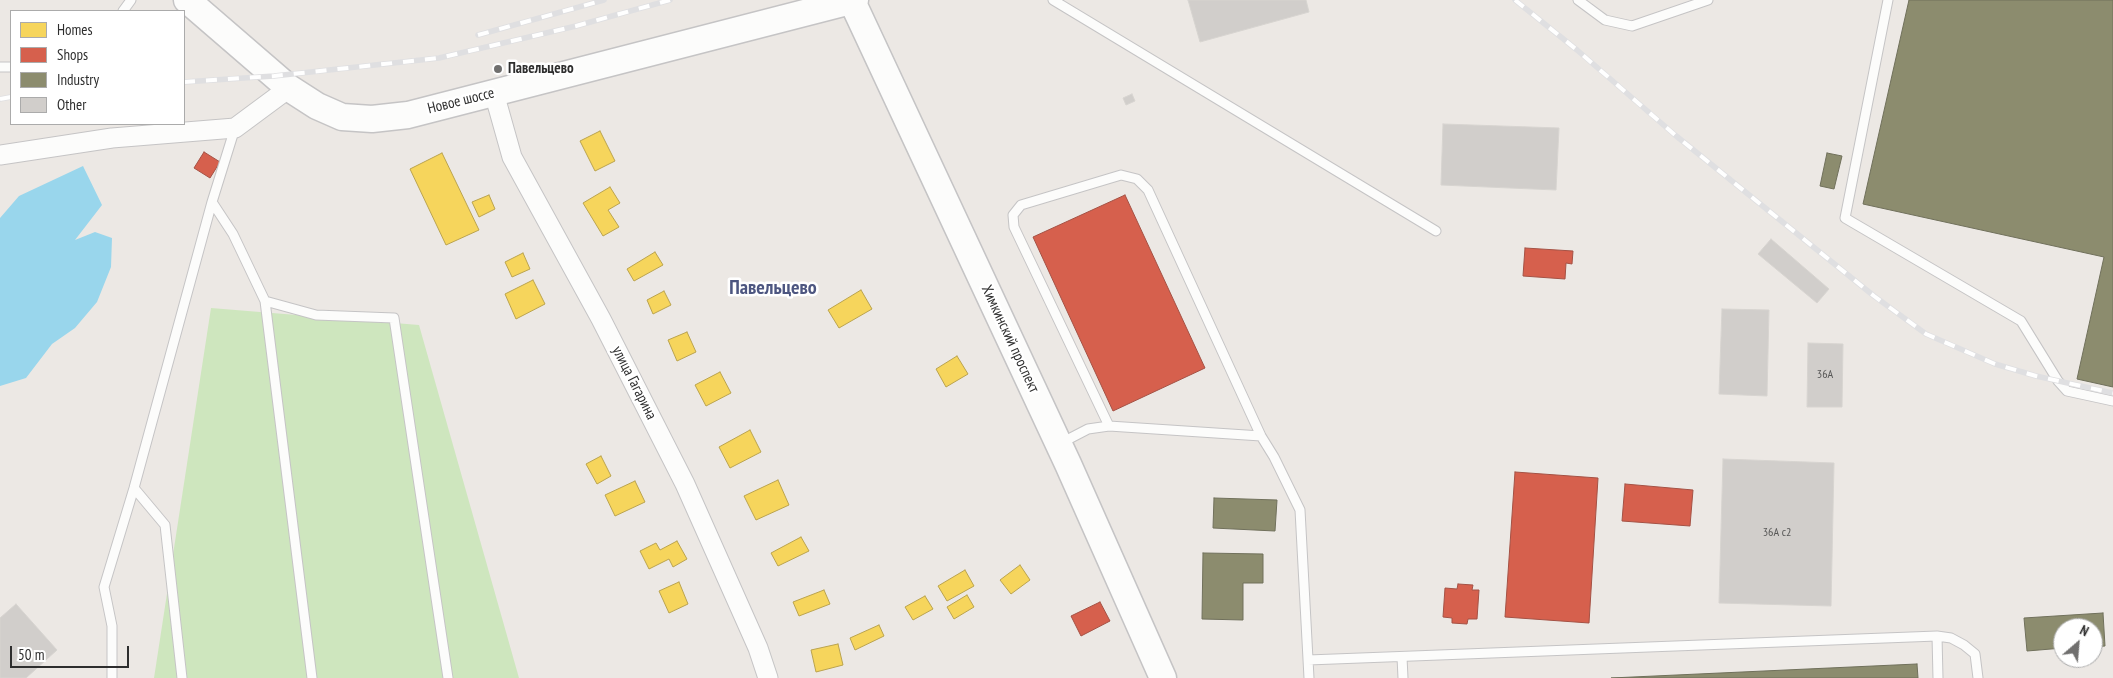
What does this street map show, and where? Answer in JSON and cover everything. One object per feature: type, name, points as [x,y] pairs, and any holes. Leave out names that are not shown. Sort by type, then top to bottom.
[{"type":"street","name":"Новое шоссе","points":[[187,0],[289,88],[317,106],[342,117],[372,119],[408,115],[854,0]]},
{"type":"street","name":"Химкинский проспект","points":[[854,0],[1059,444],[1163,678]]},
{"type":"street","points":[[0,155],[112,138],[235,128],[289,88]]},
{"type":"street","name":"улица Гагарина","points":[[494,93],[512,157],[601,319],[685,484],[755,640],[768,678]]},
{"type":"lane","points":[[1053,0],[1436,231]]},
{"type":"lane","points":[[1578,0],[1605,20],[1632,26],[1708,0]]},
{"type":"lane","points":[[1888,0],[1845,218],[2021,321],[2058,381],[2067,391],[2113,401]]},
{"type":"lane","points":[[112,678],[112,626],[104,588],[134,488],[212,202],[235,128]]},
{"type":"lane","points":[[1109,426],[1014,227],[1013,215],[1020,205],[1122,175],[1137,179],[1148,190],[1261,436],[1274,457],[1300,510],[1309,678]]},
{"type":"lane","points":[[212,202],[232,234],[265,301],[312,678]]},
{"type":"lane","points":[[265,301],[316,315],[394,318],[448,678]]},
{"type":"lane","points":[[1059,444],[1088,429],[1109,426],[1261,436]]},
{"type":"lane","points":[[134,488],[165,525],[182,678]]},
{"type":"lane","points":[[1308,660],[1937,636],[1951,638],[1975,654],[1978,678]]},
{"type":"lane","points":[[1937,636],[1938,678]]},
{"type":"lane","points":[[1402,657],[1403,678]]},
{"type":"green space","points":[[211,308],[419,325],[519,678],[154,678]]},
{"type":"water","points":[[83,166],[102,205],[75,240],[95,232],[112,238],[111,267],[97,302],[75,328],[52,344],[26,378],[0,386],[0,218],[19,196]]},
{"type":"building: Homes","points":[[600,131],[615,161],[595,171],[580,141]]},
{"type":"building: Homes","points":[[442,153],[479,230],[446,245],[410,169]]},
{"type":"building: Homes","points":[[610,187],[620,203],[608,210],[619,227],[603,236],[583,203]]},
{"type":"building: Homes","points":[[489,195],[495,209],[479,217],[472,202]]},
{"type":"building: Homes","points":[[655,252],[663,265],[634,281],[627,269]]},
{"type":"building: Homes","points":[[523,253],[530,269],[512,277],[505,262]]},
{"type":"building: Homes","points":[[533,280],[545,304],[516,319],[505,294]]},
{"type":"building: Homes","points":[[861,290],[872,309],[839,328],[828,310]]},
{"type":"building: Homes","points":[[664,291],[671,305],[653,314],[647,300]]},
{"type":"building: Homes","points":[[687,332],[696,352],[677,361],[668,340]]},
{"type":"building: Homes","points":[[957,356],[968,374],[946,387],[936,369]]},
{"type":"building: Homes","points":[[720,372],[731,393],[706,406],[695,385]]},
{"type":"building: Homes","points":[[750,430],[761,452],[730,468],[719,447]]},
{"type":"building: Homes","points":[[601,456],[611,476],[597,484],[586,464]]},
{"type":"building: Homes","points":[[778,480],[789,505],[756,520],[744,496]]},
{"type":"building: Homes","points":[[635,481],[645,502],[615,516],[605,495]]},
{"type":"building: Homes","points":[[801,537],[809,551],[778,566],[771,553]]},
{"type":"building: Homes","points":[[677,541],[687,559],[673,567],[669,559],[649,569],[640,551],[656,543],[660,550]]},
{"type":"building: Homes","points":[[1020,565],[1030,580],[1011,594],[1000,580]]},
{"type":"building: Homes","points":[[965,570],[974,586],[947,601],[938,586]]},
{"type":"building: Homes","points":[[679,582],[688,604],[669,613],[659,591]]},
{"type":"building: Homes","points":[[824,590],[830,604],[799,616],[793,602]]},
{"type":"building: Homes","points":[[967,595],[974,607],[954,619],[947,607]]},
{"type":"building: Homes","points":[[925,596],[933,609],[913,620],[905,607]]},
{"type":"building: Homes","points":[[879,625],[884,636],[855,650],[850,638]]},
{"type":"building: Homes","points":[[838,644],[843,665],[816,672],[811,650]]},
{"type":"building: Shops","points":[[204,152],[220,162],[210,178],[194,168]]},
{"type":"building: Shops","points":[[1125,195],[1205,368],[1113,411],[1033,237]]},
{"type":"building: Shops","points":[[1525,248],[1573,251],[1572,264],[1566,263],[1565,279],[1523,276]]},
{"type":"building: Shops","points":[[1515,472],[1598,478],[1589,623],[1505,617]]},
{"type":"building: Shops","points":[[1625,484],[1693,490],[1690,526],[1622,521]]},
{"type":"building: Shops","points":[[1458,584],[1473,585],[1472,590],[1479,590],[1477,619],[1468,619],[1467,624],[1452,623],[1452,618],[1443,617],[1445,588],[1457,589]]},
{"type":"building: Shops","points":[[1100,602],[1110,621],[1081,636],[1071,616]]},
{"type":"building: Industry","points":[[1909,0],[2113,0],[2113,387],[2077,379],[2104,257],[1863,204]]},
{"type":"building: Industry","points":[[1827,153],[1842,156],[1834,189],[1820,186]]},
{"type":"building: Industry","points":[[1214,498],[1277,500],[1275,531],[1213,528]]},
{"type":"building: Industry","points":[[1203,553],[1263,554],[1263,583],[1243,583],[1243,620],[1202,619]]},
{"type":"building: Industry","points":[[2103,613],[2105,646],[2103,646],[2103,618],[2053,618],[2053,649],[2027,651],[2024,618]]},
{"type":"building: Industry","points":[[1917,664],[1918,678],[1611,678]]},
{"type":"building: Other","points":[[1188,0],[1306,0],[1309,12],[1200,42]]},
{"type":"building: Other","points":[[1132,94],[1135,101],[1126,105],[1123,98]]},
{"type":"building: Other","points":[[1443,124],[1559,128],[1556,190],[1441,185]]},
{"type":"building: Other","points":[[1771,239],[1829,289],[1817,303],[1758,254]]},
{"type":"building: Other","points":[[1722,309],[1769,310],[1767,396],[1719,394]]},
{"type":"building: Other","points":[[1808,343],[1843,344],[1842,407],[1807,407]]},
{"type":"building: Other","points":[[1723,459],[1834,463],[1831,606],[1719,603]]},
{"type":"building: Other","points":[[16,604],[57,650],[26,678],[0,678],[0,618]]},
{"type":"railway","points":[[478,35],[604,0]]},
{"type":"railway","points":[[185,82],[274,76],[439,58],[576,26],[670,0]]},
{"type":"railway","points":[[1515,0],[1577,50],[1675,135],[1874,296],[1926,334],[1995,364],[2036,376],[2113,393]]},
{"type":"railway","points":[[0,99],[10,97]]},
{"type":"place","name":"Павельцево","points":[[498,69]]},
{"type":"district","name":"Павельцево","points":[[773,288]]}]
